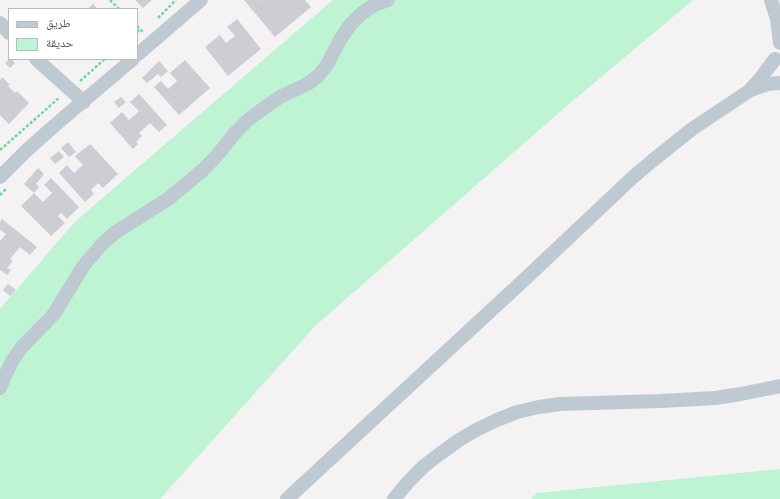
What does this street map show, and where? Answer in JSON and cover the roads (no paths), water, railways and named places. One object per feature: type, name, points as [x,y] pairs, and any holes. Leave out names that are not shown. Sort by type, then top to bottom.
[{"type":"street","points":[[138,54],[201,0]]},
{"type":"street","points":[[0,388],[12,361],[22,347],[54,314],[84,265],[104,242],[122,228],[162,203],[204,169],[248,120],[280,97],[309,83],[327,65],[350,25],[362,13],[376,4],[388,0]]},
{"type":"street","points":[[775,6],[780,44],[777,49],[775,59],[776,66],[780,74]]},
{"type":"street","points":[[0,23],[8,31]]},
{"type":"street","points":[[749,91],[775,59]]},
{"type":"street","points":[[37,60],[84,102]]},
{"type":"street","points":[[0,177],[48,131],[132,60]]},
{"type":"street","points":[[287,499],[647,165],[692,128],[749,91],[768,84],[780,83]]},
{"type":"street","points":[[394,499],[424,466],[441,452],[478,429],[517,412],[560,404],[715,398],[780,386]]}]
